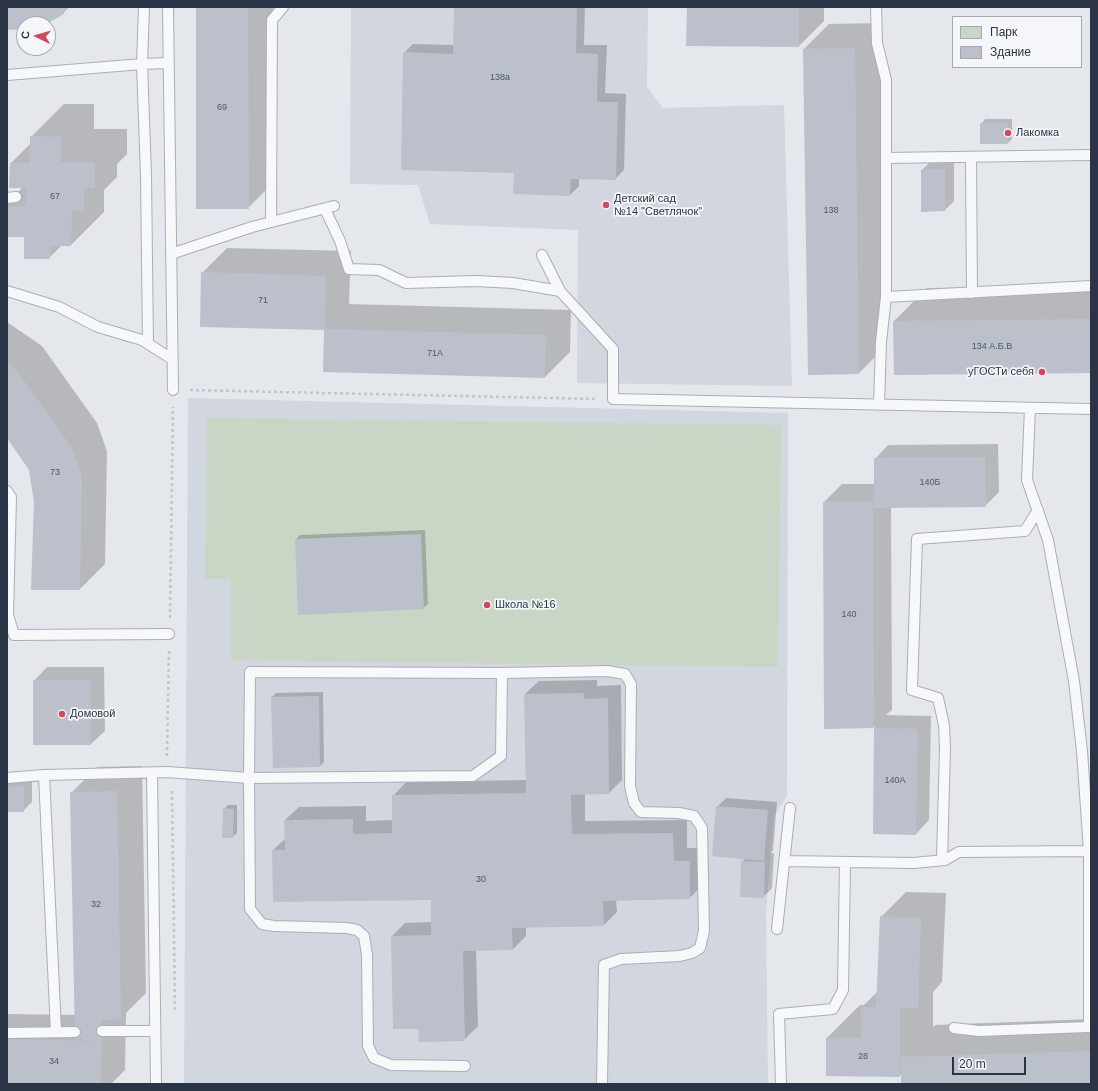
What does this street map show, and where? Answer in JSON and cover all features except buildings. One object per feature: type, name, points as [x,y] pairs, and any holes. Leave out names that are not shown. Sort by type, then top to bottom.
[{"type":"lane","points":[[144,7],[142,64],[146,174],[148,344]]},
{"type":"lane","points":[[168,7],[173,390]]},
{"type":"lane","points":[[271,222],[272,20],[283,7]]},
{"type":"lane","points":[[876,7],[877,43],[886,80],[886,298],[881,342],[879,405]]},
{"type":"lane","points":[[7,75],[168,63]]},
{"type":"lane","points":[[886,158],[1091,155]]},
{"type":"lane","points":[[971,157],[972,293]]},
{"type":"lane","points":[[172,254],[252,227],[329,207],[349,269],[379,270],[406,283],[476,281],[513,283],[560,290]]},
{"type":"lane","points":[[542,255],[560,290],[613,350],[614,399],[1091,409]]},
{"type":"lane","points":[[886,298],[1091,286]]},
{"type":"lane","points":[[7,291],[59,307],[98,327],[142,340],[172,359]]},
{"type":"lane","points":[[954,1028],[979,1031],[1090,1029],[1089,850],[1082,751],[1074,681],[1048,540],[1027,480],[1030,408]]},
{"type":"lane","points":[[7,491],[11,497],[8,615],[10,635],[170,634]]},
{"type":"lane","points":[[942,860],[946,748],[944,725],[938,698],[912,690],[917,539],[1025,531],[1038,510]]},
{"type":"lane","points":[[465,1066],[391,1065],[374,1058],[368,1046],[367,955],[364,936],[357,930],[346,928],[274,926],[262,924],[250,909],[250,672],[502,673],[607,671],[625,674],[631,684],[630,786],[634,803],[641,812],[694,816],[702,828],[704,931],[700,948],[692,953],[680,956],[621,959],[604,965],[602,1084]]},
{"type":"lane","points":[[7,778],[44,775],[170,772],[249,778],[473,776],[501,756],[502,673]]},
{"type":"lane","points":[[152,773],[156,1084]]},
{"type":"lane","points":[[44,775],[56,1032]]},
{"type":"lane","points":[[777,929],[790,808]]},
{"type":"lane","points":[[785,861],[914,863],[942,860],[959,852],[1089,850]]},
{"type":"lane","points":[[781,1084],[779,1014],[833,1008],[843,990],[845,862]]},
{"type":"lane","points":[[102,1031],[155,1031]]},
{"type":"lane","points":[[7,1033],[75,1032]]},
{"type":"path","points":[[175,1012],[170,772],[173,390],[614,399]]},
{"type":"shaded area","name":"Детский сад №14 \"Светлячок\"","points":[[351,7],[648,7],[647,87],[663,108],[784,105],[792,386],[577,383],[578,230],[430,224],[418,185],[350,184]]},
{"type":"shaded area","name":"Школа №16","points":[[188,398],[788,413],[787,796],[774,816],[766,912],[768,1084],[184,1084]]},
{"type":"green space","points":[[207,418],[781,425],[778,667],[231,660],[231,579],[205,579]]},
{"type":"place","name":"Лакомка","points":[[1008,133]]},
{"type":"place","name":"Детский сад №14 \"Светлячок\"","points":[[606,205]]},
{"type":"place","name":"уГОСТи себя","points":[[1042,372]]},
{"type":"place","name":"Школа №16","points":[[487,605]]},
{"type":"place","name":"Домовой","points":[[62,714]]}]
